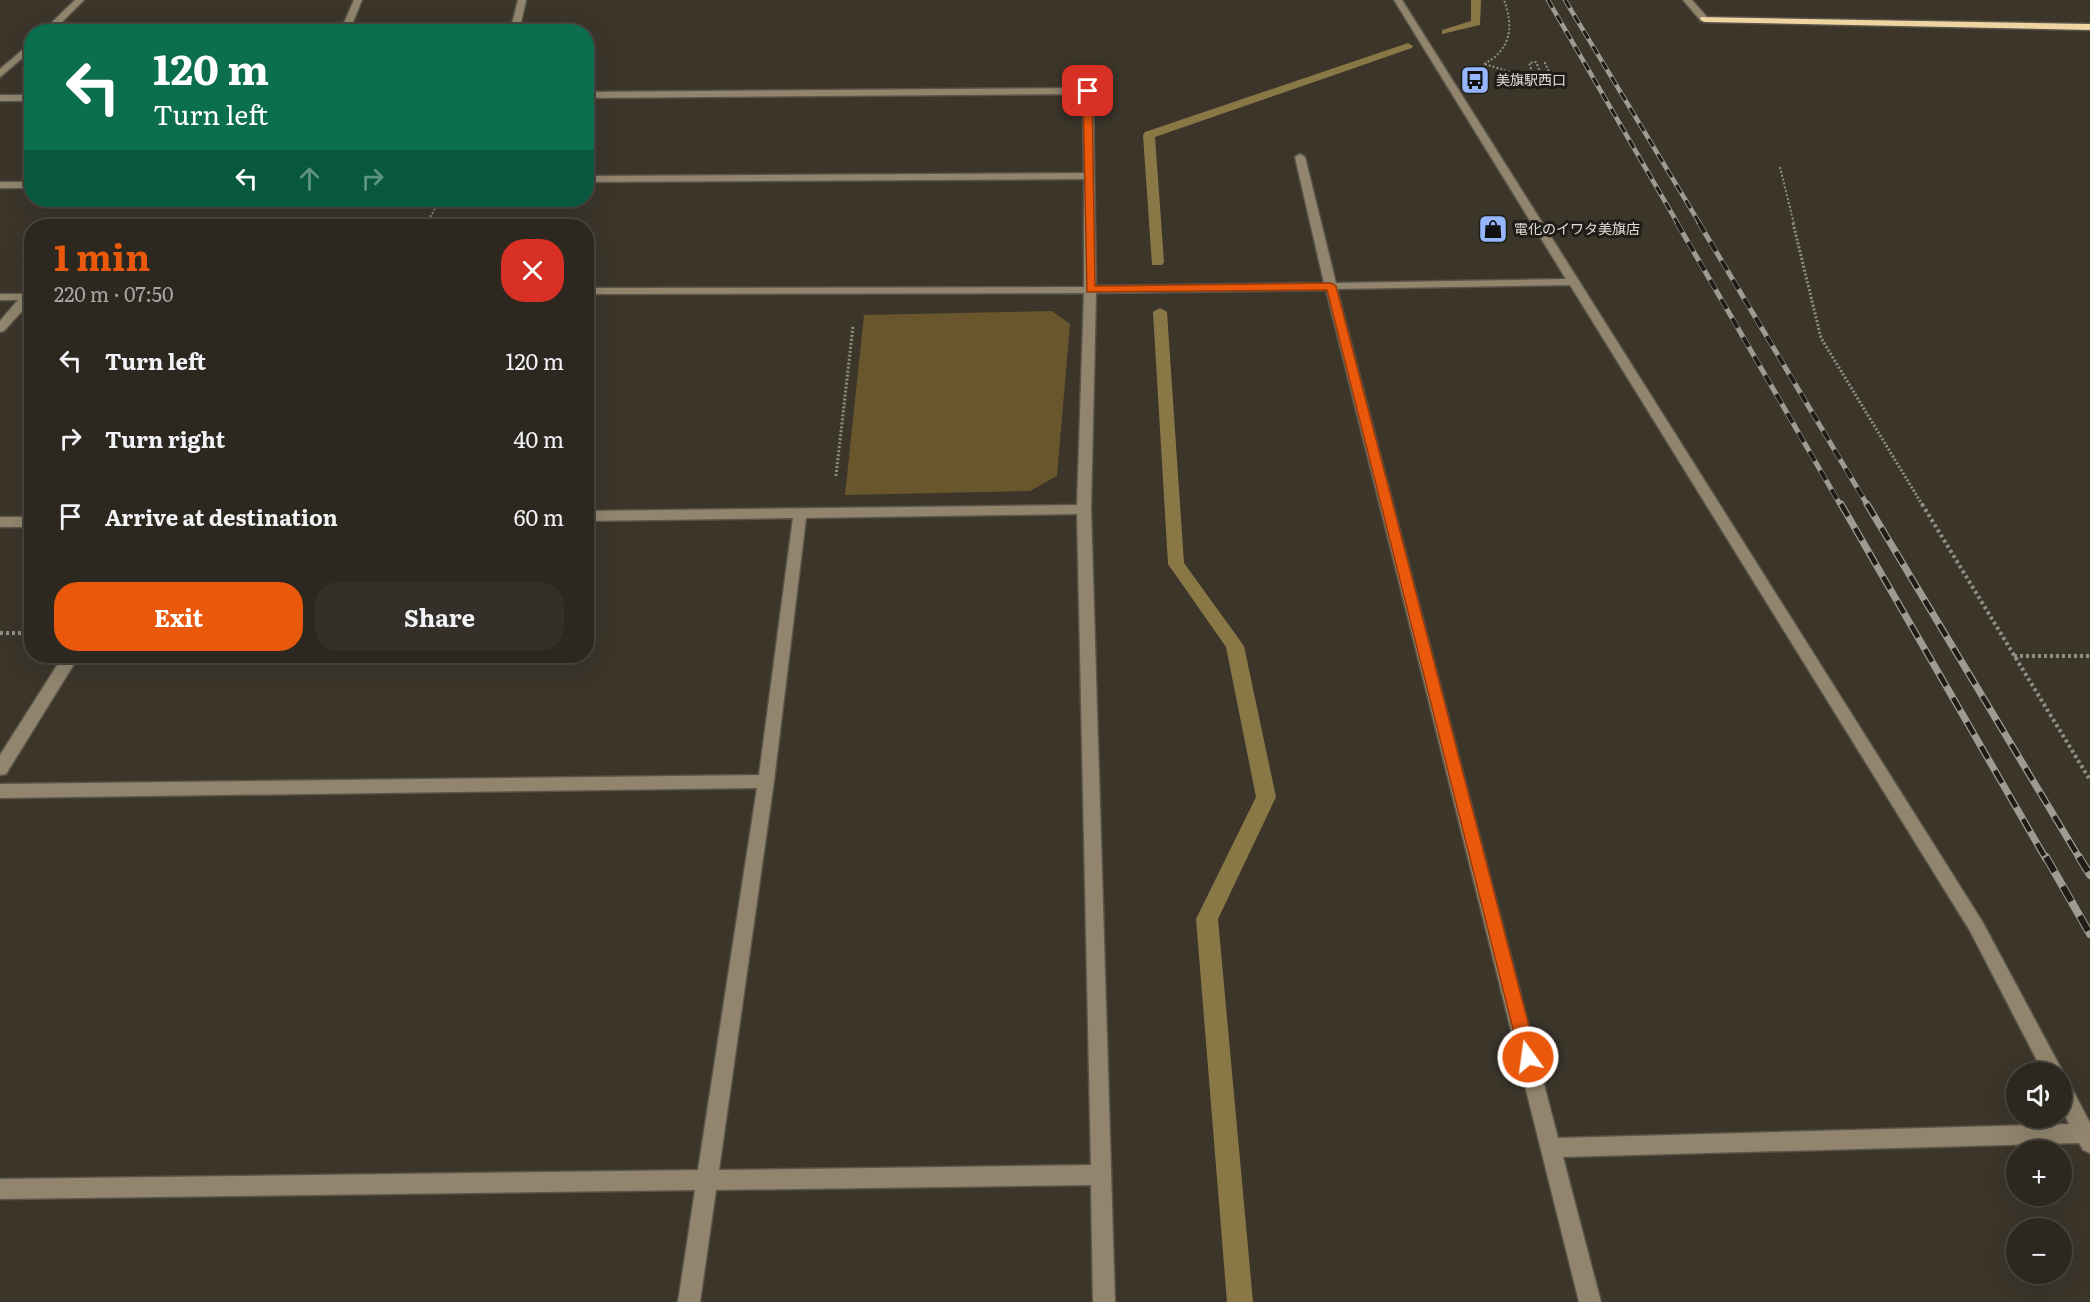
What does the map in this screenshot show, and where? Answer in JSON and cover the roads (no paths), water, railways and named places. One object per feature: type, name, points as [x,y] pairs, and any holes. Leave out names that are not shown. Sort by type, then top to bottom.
[{"type":"main road","points":[[1704,19],[2090,27]]},
{"type":"street","points":[[54,24],[80,0]]},
{"type":"street","points":[[348,24],[358,0]]},
{"type":"street","points":[[516,24],[522,0]]},
{"type":"street","points":[[1398,0],[1976,926],[2048,1062]]},
{"type":"street","points":[[1687,0],[1704,19]]},
{"type":"street","points":[[0,74],[24,52]]},
{"type":"street","points":[[594,95],[1088,91],[1090,290],[1084,509],[1104,1302]]},
{"type":"street","points":[[0,98],[24,98]]},
{"type":"street","points":[[1300,157],[1590,1302]]},
{"type":"street","points":[[594,179],[1088,176]]},
{"type":"street","points":[[0,185],[24,185]]},
{"type":"street","points":[[594,291],[1090,290],[1575,282]]},
{"type":"street","points":[[0,297],[24,297]]},
{"type":"street","points":[[0,328],[24,302]]},
{"type":"street","points":[[594,516],[1084,509]]},
{"type":"street","points":[[689,1302],[766,781],[800,514]]},
{"type":"street","points":[[0,522],[24,522]]},
{"type":"street","points":[[0,769],[67,663]]},
{"type":"street","points":[[0,791],[766,781]]},
{"type":"street","points":[[1552,1148],[2087,1138],[2072,1109]]},
{"type":"street","points":[[0,1190],[1101,1175]]},
{"type":"waterway","points":[[1446,32],[1476,23],[1476,0]]},
{"type":"waterway","points":[[1157,262],[1149,135],[1408,46]]},
{"type":"waterway","points":[[1160,312],[1176,564],[1235,646],[1266,797],[1207,919],[1240,1302]]},
{"type":"railway","points":[[1548,0],[1678,224]]},
{"type":"railway","points":[[1565,0],[1700,224]]},
{"type":"railway","points":[[1677,223],[1841,506]]},
{"type":"railway","points":[[1699,223],[1868,506]]},
{"type":"railway","points":[[1841,504],[2046,859]]},
{"type":"railway","points":[[1867,504],[2080,859]]},
{"type":"railway","points":[[2046,857],[2090,934]]},
{"type":"railway","points":[[2079,857],[2090,875]]},
{"type":"place","name":"美旗駅西口","points":[[1475,80]]},
{"type":"place","name":"電化のイワタ美旗店","points":[[1493,229]]}]
